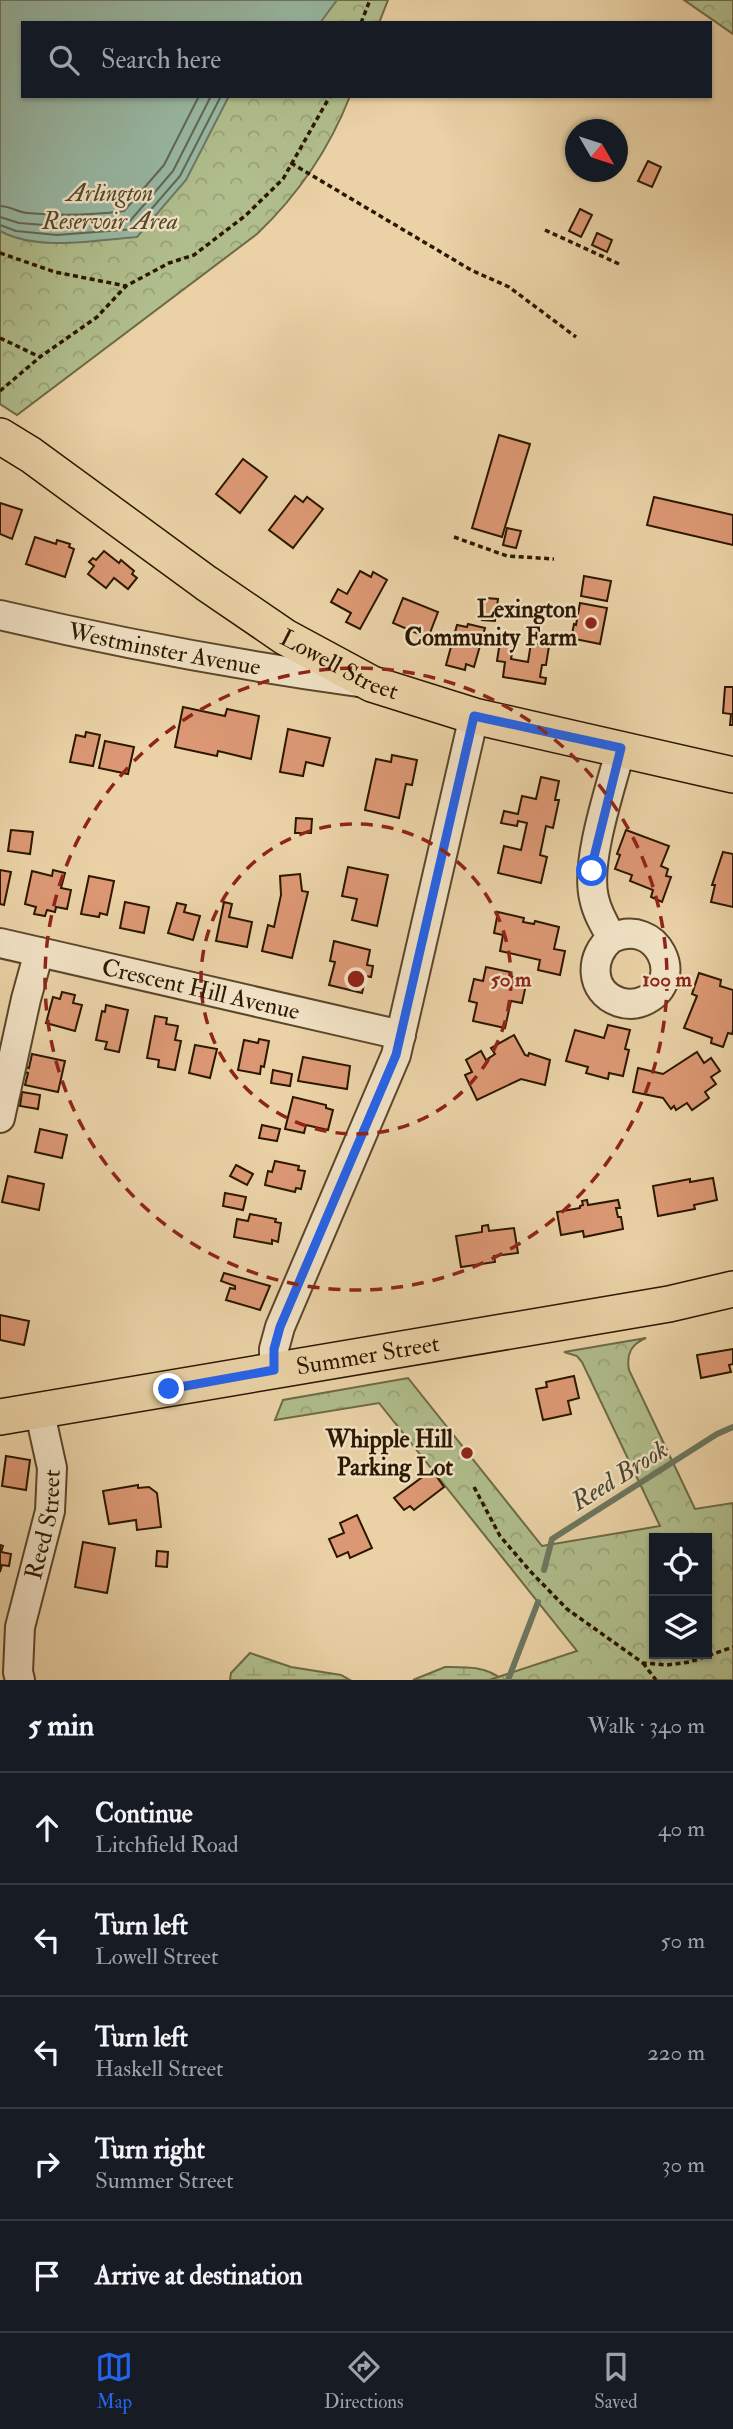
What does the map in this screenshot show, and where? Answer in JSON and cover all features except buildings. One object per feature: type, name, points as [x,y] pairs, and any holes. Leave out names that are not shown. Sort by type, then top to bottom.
[{"type":"main road","name":"Lowell Street","points":[[0,436],[285,637],[372,684],[474,716],[733,775]]},
{"type":"main road","name":"Summer Street","points":[[0,1417],[669,1304],[733,1290]]},
{"type":"street","name":"Westminster Avenue","points":[[0,615],[100,638],[263,668],[372,684]]},
{"type":"street","points":[[274,1370],[274,1349],[280,1327],[392,1067],[474,716]]},
{"type":"street","points":[[612,938],[594,899],[592,871],[621,748]]},
{"type":"street","name":"Crescent Hill Avenue","points":[[0,943],[401,1035]]},
{"type":"street","points":[[0,1118],[39,952]]},
{"type":"street","name":"Reed Street","points":[[20,1680],[20,1627],[50,1511],[52,1468],[39,1409]]},
{"type":"path","points":[[362,21],[370,0]]},
{"type":"path","points":[[0,391],[40,357],[97,317],[126,286],[208,247],[272,192],[283,178],[329,98]]},
{"type":"path","points":[[291,163],[448,257],[509,287],[576,337]]},
{"type":"path","points":[[545,230],[620,264]]},
{"type":"path","points":[[0,253],[55,272],[126,286]]},
{"type":"path","points":[[0,338],[40,357]]},
{"type":"path","points":[[454,537],[507,556],[554,559]]},
{"type":"path","points":[[474,1487],[500,1536],[530,1571],[567,1609],[643,1663],[656,1680]]},
{"type":"path","points":[[643,1663],[667,1665],[690,1662],[733,1647]]},
{"type":"green space","name":"Arlington Reservoir Area","points":[[0,0],[388,0],[380,21],[21,21],[21,98],[349,98],[333,135],[311,170],[286,203],[257,234],[17,415],[0,404]]},
{"type":"green space","points":[[684,0],[733,0],[733,34]]},
{"type":"green space","points":[[646,1338],[631,1350],[629,1370],[695,1509],[733,1503],[733,1680],[489,1680],[577,1651],[379,1403],[275,1420],[283,1400],[408,1378],[542,1546],[660,1526],[577,1356],[564,1352]]},
{"type":"green space","points":[[250,1653],[291,1667],[341,1675],[350,1680],[230,1680],[231,1673]]},
{"type":"green space","points":[[445,1667],[483,1670],[503,1680],[413,1680]]},
{"type":"water","points":[[0,0],[337,0],[321,21],[21,21],[21,98],[228,98],[186,180],[137,237],[49,243],[15,237],[0,231]]},
{"type":"waterway","name":"Reed Brook","points":[[544,1570],[552,1539],[717,1434],[733,1427]]},
{"type":"waterway","name":"Reed Brook","points":[[508,1680],[538,1602]]},
{"type":"place","name":"Lexington Community Farm","points":[[591,623]]},
{"type":"place","name":"Whipple Hill Parking Lot","points":[[467,1453]]},
{"type":"route","points":[[169,1389],[274,1370],[274,1349],[280,1327],[396,1055],[474,716],[621,748],[592,871]]}]
